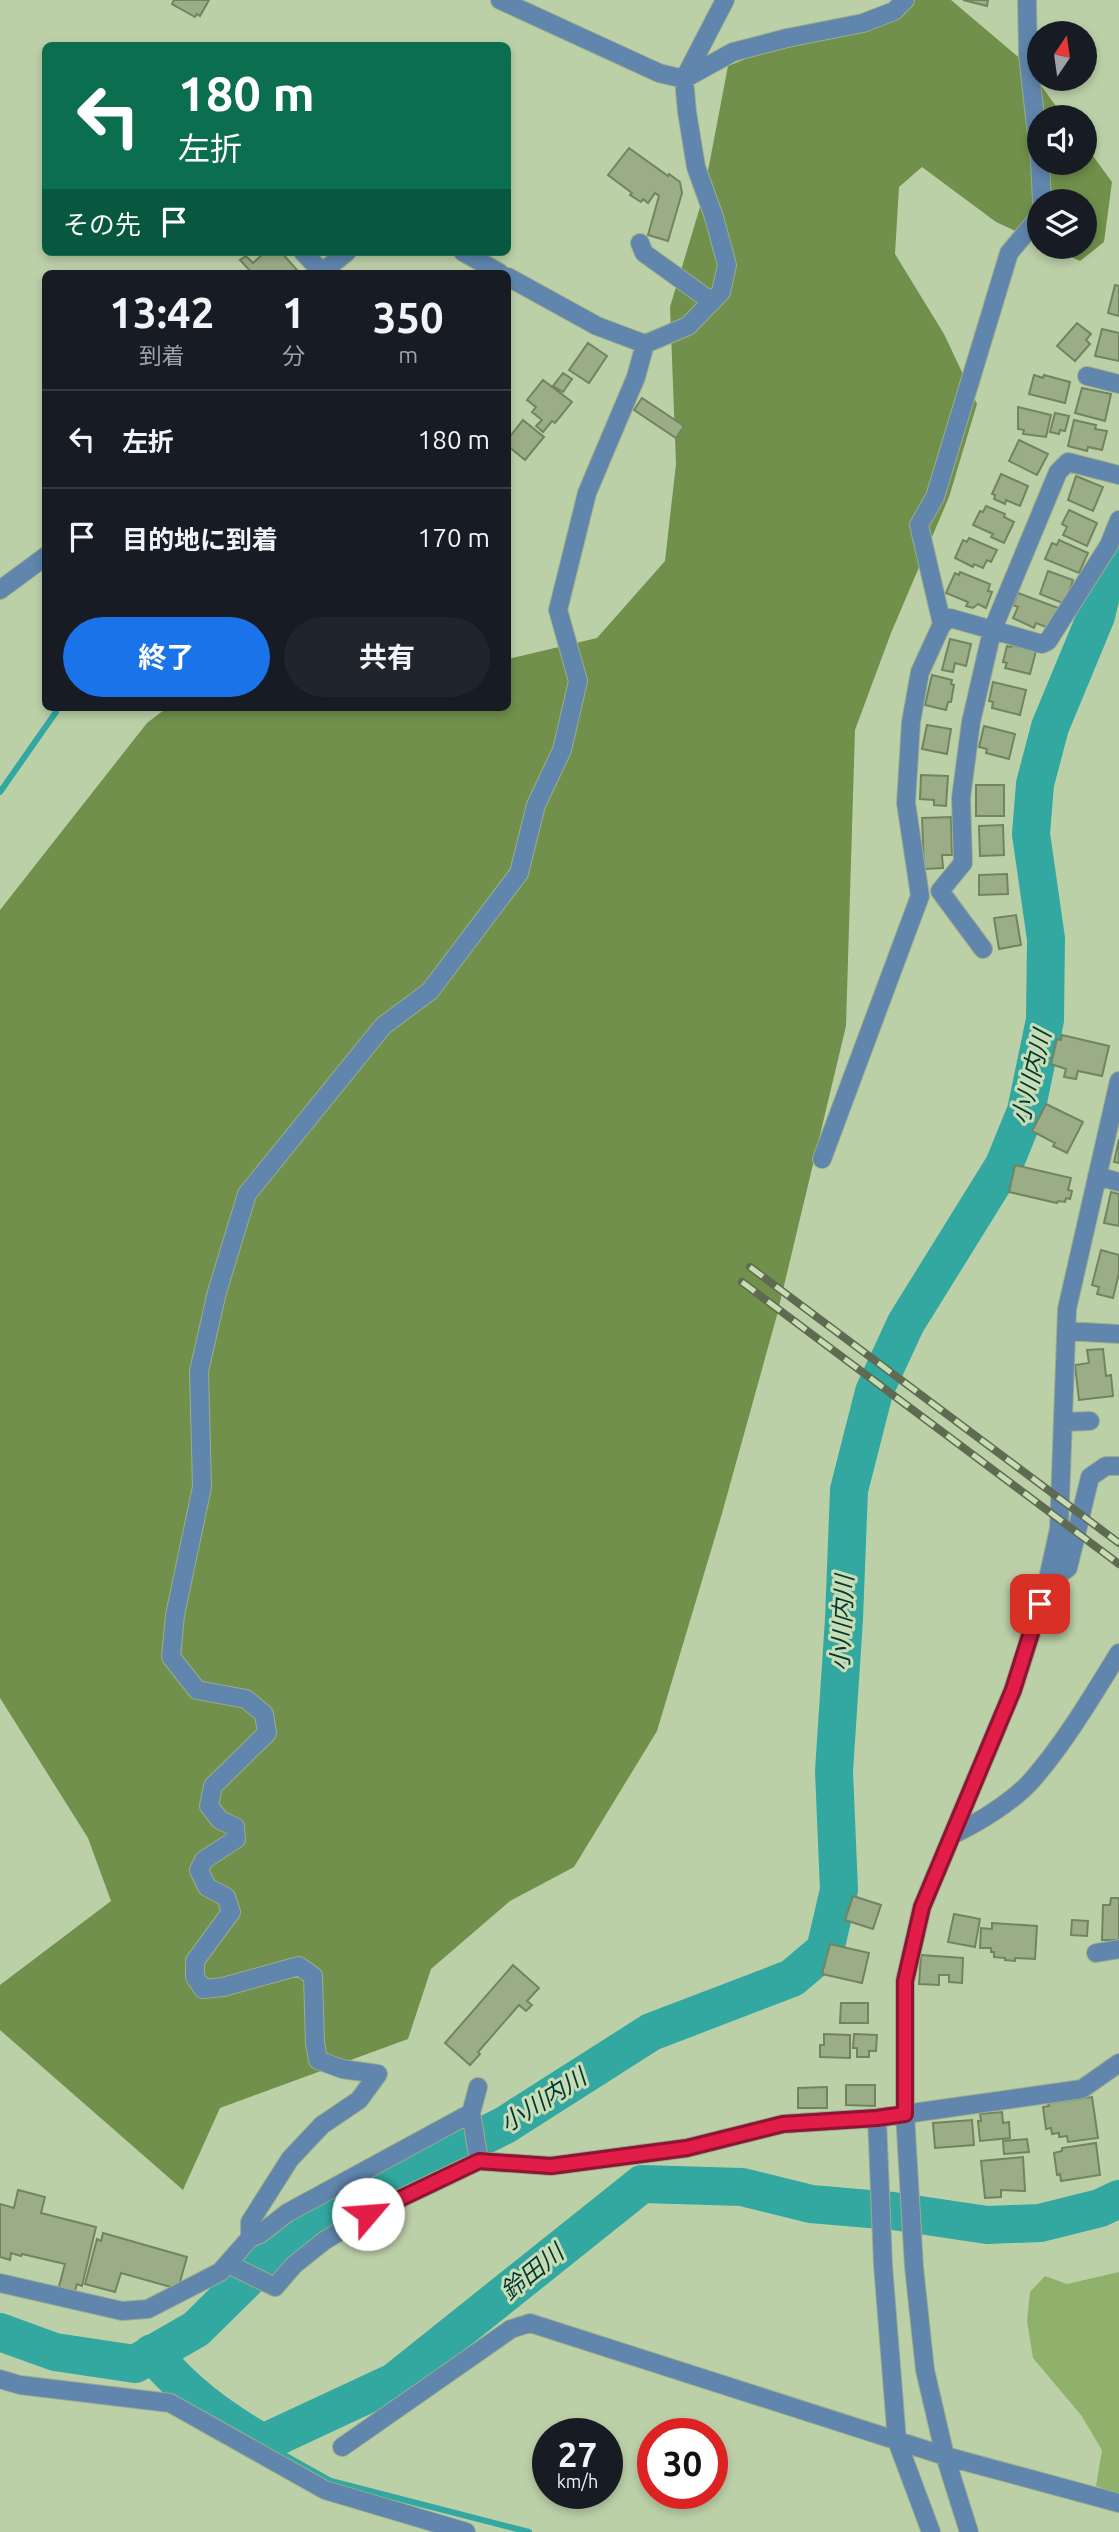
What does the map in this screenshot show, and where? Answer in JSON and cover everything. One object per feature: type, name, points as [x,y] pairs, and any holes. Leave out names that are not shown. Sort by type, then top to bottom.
[{"type":"street","points":[[499,0],[659,74],[684,79],[733,52],[863,23],[894,11],[905,0]]},
{"type":"street","points":[[511,279],[597,326],[645,344],[688,326],[721,292],[727,265],[696,167],[684,79],[725,0]]},
{"type":"street","points":[[1027,0],[1028,55],[1034,105]]},
{"type":"street","points":[[942,624],[919,525],[935,497],[1009,253],[1027,231]]},
{"type":"street","points":[[640,243],[644,253],[712,302]]},
{"type":"street","points":[[307,256],[319,270]]},
{"type":"street","points":[[324,270],[342,256]]},
{"type":"street","points":[[470,256],[495,270]]},
{"type":"street","points":[[250,2238],[250,2222],[290,2159],[322,2125],[359,2100],[378,2074],[342,2069],[318,2060],[314,2043],[313,1976],[299,1966],[223,1987],[203,1989],[195,1977],[195,1961],[232,1912],[226,1897],[208,1887],[200,1870],[204,1860],[236,1839],[236,1827],[220,1820],[209,1806],[213,1786],[267,1734],[264,1714],[246,1699],[197,1690],[171,1657],[175,1615],[202,1487],[199,1371],[217,1292],[247,1194],[383,1026],[430,991],[519,873],[536,805],[562,750],[578,681],[558,610],[587,492],[636,377],[645,344]]},
{"type":"street","points":[[1087,376],[1119,384]]},
{"type":"street","points":[[920,897],[940,891],[963,863],[961,798],[971,722],[992,631],[1058,472],[1068,462],[1119,475]]},
{"type":"street","points":[[822,1159],[920,897],[906,803],[911,722],[920,672],[942,624],[950,618],[1042,644],[1048,641],[1109,545],[1119,520]]},
{"type":"street","points":[[0,590],[42,559]]},
{"type":"street","points":[[940,891],[983,949]]},
{"type":"street","points":[[969,2532],[945,2456],[925,2370],[914,2267],[906,2143],[905,1981],[922,1907],[1013,1690],[1047,1583],[1059,1529],[1067,1309],[1097,1176],[1116,1110],[1119,1081]]},
{"type":"street","points":[[1097,1176],[1119,1182]]},
{"type":"street","points":[[1066,1331],[1119,1334]]},
{"type":"street","points":[[1064,1422],[1090,1421]]},
{"type":"street","points":[[1047,1583],[1069,1568],[1090,1477],[1106,1466],[1119,1466]]},
{"type":"street","points":[[952,1835],[980,1822],[1031,1781],[1074,1724],[1119,1653]]},
{"type":"street","points":[[1096,1953],[1119,1949]]},
{"type":"street","points":[[229,2264],[275,2287],[294,2265],[324,2241],[368,2214],[479,2157],[551,2166],[687,2148],[783,2124],[877,2118],[1082,2089],[1119,2063]]},
{"type":"street","points":[[478,2087],[471,2113],[479,2157]]},
{"type":"street","points":[[0,2283],[122,2311],[148,2309],[219,2272],[250,2238],[260,2234],[287,2213],[471,2113]]},
{"type":"street","points":[[877,2118],[883,2265],[897,2441],[931,2532]]},
{"type":"street","points":[[342,2447],[511,2329],[530,2323],[945,2456],[1119,2503]]},
{"type":"street","points":[[0,2379],[20,2385],[170,2403],[325,2490],[466,2532]]},
{"type":"green space","points":[[911,0],[951,0],[1023,61],[1027,66],[1027,91],[1045,91],[1055,105],[1027,105],[1027,175],[1097,175],[1097,161],[1112,182],[1104,242],[1097,248],[1097,189],[1027,189],[1027,236],[996,222],[922,167],[899,187],[895,254],[944,334],[977,404],[949,497],[891,633],[855,730],[846,1026],[777,1315],[721,1517],[657,1731],[574,1867],[510,1901],[431,1969],[408,2039],[220,2108],[183,2190],[0,2030],[0,1985],[111,1901],[88,1838],[0,1698],[0,910],[147,723],[163,711],[511,711],[511,658],[597,638],[665,561],[676,464],[670,307],[703,197],[728,66],[825,27]]},
{"type":"green space","points":[[1119,2272],[1119,2494],[1096,2486],[1102,2450],[1081,2415],[1033,2358],[1027,2321],[1030,2292],[1045,2276],[1067,2284]]},
{"type":"building","points":[[174,0],[209,0],[200,16],[197,14],[195,17],[172,4]]},
{"type":"building","points":[[963,0],[988,0],[987,6]]},
{"type":"building","points":[[629,148],[680,182],[682,193],[668,241],[648,235],[659,196],[655,193],[648,203],[643,199],[641,202],[608,175]]},
{"type":"building","points":[[246,256],[253,263],[261,256],[285,256],[297,270],[249,270],[240,260]]},
{"type":"building","points":[[1115,285],[1119,286],[1119,316],[1108,313]]},
{"type":"building","points":[[1077,323],[1091,334],[1086,340],[1090,344],[1075,361],[1057,346]]},
{"type":"building","points":[[1102,329],[1119,333],[1119,361],[1095,356]]},
{"type":"building","points":[[588,343],[607,356],[589,383],[569,370]]},
{"type":"building","points":[[563,373],[572,379],[563,392],[553,386]]},
{"type":"building","points":[[1034,375],[1070,382],[1065,403],[1029,394]]},
{"type":"building","points":[[543,380],[572,402],[555,423],[552,421],[543,432],[536,426],[542,420],[532,412],[536,407],[527,400]]},
{"type":"building","points":[[1082,388],[1111,394],[1105,421],[1075,413]]},
{"type":"building","points":[[642,398],[684,426],[676,438],[634,410]]},
{"type":"building","points":[[1018,407],[1051,415],[1046,437],[1023,434],[1024,430],[1018,429]]},
{"type":"building","points":[[1055,413],[1069,416],[1065,431],[1060,430],[1059,434],[1050,432]]},
{"type":"building","points":[[523,420],[544,437],[525,460],[511,448],[511,435]]},
{"type":"building","points":[[1074,420],[1096,425],[1095,429],[1107,431],[1102,450],[1088,447],[1087,451],[1068,446]]},
{"type":"building","points":[[1019,440],[1048,454],[1037,475],[1009,461]]},
{"type":"building","points":[[1001,474],[1028,486],[1020,506],[1006,500],[1005,504],[994,499],[995,495],[992,494]]},
{"type":"building","points":[[1076,476],[1103,487],[1093,511],[1068,500]]},
{"type":"building","points":[[986,506],[1005,514],[1004,517],[1014,522],[1004,543],[991,537],[993,534],[973,525],[980,511],[983,512]]},
{"type":"building","points":[[1069,510],[1097,523],[1087,546],[1063,535],[1067,527],[1062,524]]},
{"type":"building","points":[[969,538],[997,550],[991,562],[987,560],[983,568],[974,564],[973,567],[955,558],[963,540],[967,542]]},
{"type":"building","points":[[1059,540],[1088,553],[1079,573],[1045,559],[1052,543],[1057,545]]},
{"type":"building","points":[[1048,571],[1073,580],[1065,604],[1040,594]]},
{"type":"building","points":[[960,572],[990,584],[988,591],[992,592],[986,608],[978,604],[973,608],[966,606],[968,602],[946,593],[955,573],[959,575]]},
{"type":"building","points":[[1018,593],[1061,609],[1049,628],[1036,623],[1034,628],[1013,618],[1018,607],[1013,605]]},
{"type":"building","points":[[950,639],[971,644],[966,666],[955,663],[953,672],[942,670]]},
{"type":"building","points":[[1007,646],[1036,651],[1030,674],[1005,668],[1007,663],[1003,662]]},
{"type":"building","points":[[932,675],[952,680],[951,684],[954,685],[951,702],[948,702],[946,710],[925,705]]},
{"type":"building","points":[[993,682],[1026,690],[1020,715],[992,708],[993,702],[989,701]]},
{"type":"building","points":[[927,725],[951,729],[947,754],[922,749]]},
{"type":"building","points":[[984,726],[1015,734],[1009,759],[986,753],[987,749],[979,747]]},
{"type":"building","points":[[921,775],[948,776],[946,806],[934,805],[934,800],[920,799]]},
{"type":"building","points":[[976,785],[1004,785],[1004,816],[976,816]]},
{"type":"building","points":[[951,817],[952,855],[942,855],[943,868],[924,869],[922,818]]},
{"type":"building","points":[[1003,825],[1004,855],[980,856],[979,826]]},
{"type":"building","points":[[1007,874],[1008,894],[979,895],[979,875]]},
{"type":"building","points":[[1016,915],[1021,945],[999,949],[994,918]]},
{"type":"building","points":[[1062,1035],[1109,1046],[1102,1076],[1078,1071],[1076,1079],[1064,1077],[1066,1069],[1051,1064],[1057,1039],[1061,1040]]},
{"type":"building","points":[[1046,1104],[1083,1122],[1067,1153],[1032,1131]]},
{"type":"building","points":[[1119,1139],[1119,1163],[1114,1162]]},
{"type":"building","points":[[1015,1165],[1071,1178],[1068,1190],[1072,1191],[1070,1199],[1066,1198],[1065,1202],[1057,1203],[1009,1192]]},
{"type":"building","points":[[1111,1192],[1119,1194],[1119,1226],[1104,1223]]},
{"type":"building","points":[[1101,1250],[1119,1255],[1119,1273],[1113,1298],[1097,1294],[1099,1287],[1092,1285]]},
{"type":"building","points":[[1103,1349],[1106,1376],[1111,1375],[1113,1396],[1079,1400],[1075,1365],[1089,1363],[1087,1350]]},
{"type":"building","points":[[853,1896],[881,1905],[873,1929],[845,1920]]},
{"type":"building","points":[[1111,1898],[1119,1898],[1119,1940],[1102,1940],[1103,1905],[1110,1905]]},
{"type":"building","points":[[954,1914],[980,1919],[975,1947],[948,1942]]},
{"type":"building","points":[[1072,1920],[1088,1921],[1087,1936],[1071,1935]]},
{"type":"building","points":[[992,1923],[1037,1926],[1035,1959],[1005,1960],[994,1957],[991,1948],[980,1948],[981,1928],[992,1929]]},
{"type":"building","points":[[830,1944],[869,1953],[862,1983],[822,1974]]},
{"type":"building","points":[[921,1955],[963,1958],[962,1983],[949,1982],[949,1975],[939,1975],[939,1985],[919,1984]]},
{"type":"building","points":[[513,1965],[539,1988],[527,2001],[532,2005],[526,2011],[519,2005],[470,2065],[445,2043]]},
{"type":"building","points":[[841,2003],[868,2003],[868,2023],[840,2023]]},
{"type":"building","points":[[824,2034],[850,2035],[850,2058],[820,2057]]},
{"type":"building","points":[[854,2034],[877,2035],[876,2051],[869,2051],[869,2057],[857,2057],[857,2048],[853,2048]]},
{"type":"building","points":[[846,2085],[875,2085],[875,2106],[846,2105]]},
{"type":"building","points":[[827,2087],[827,2108],[798,2108],[798,2088]]},
{"type":"building","points":[[1092,2097],[1098,2138],[1068,2142],[1067,2136],[1059,2137],[1059,2133],[1052,2134],[1051,2128],[1046,2129],[1043,2107],[1049,2106],[1048,2103]]},
{"type":"building","points":[[1002,2112],[1003,2123],[1009,2122],[1010,2138],[980,2141],[980,2114]]},
{"type":"building","points":[[972,2120],[974,2145],[935,2148],[933,2123]]},
{"type":"building","points":[[1027,2139],[1029,2152],[1004,2154],[1003,2141]]},
{"type":"building","points":[[1096,2143],[1100,2175],[1061,2181],[1060,2174],[1057,2175],[1054,2153],[1062,2151],[1062,2148]]},
{"type":"building","points":[[1023,2157],[1025,2191],[1001,2190],[1001,2197],[985,2198],[981,2161]]},
{"type":"building","points":[[18,2190],[45,2197],[41,2213],[96,2227],[82,2286],[77,2284],[74,2294],[58,2290],[65,2264],[22,2254],[11,2253],[10,2260],[0,2257],[0,2204],[14,2208]]},
{"type":"building","points":[[103,2233],[187,2257],[178,2289],[121,2273],[115,2292],[85,2284],[97,2239],[101,2241]]},
{"type":"waterway","name":"小川内川","points":[[0,2332],[55,2352],[135,2364],[196,2329],[282,2244],[320,2219],[505,2125],[651,2032],[792,1978],[825,1950],[839,1890],[834,1771],[849,1490],[874,1392],[906,1323],[1004,1165],[1026,1111],[1045,1020],[1046,939],[1031,834],[1035,784],[1050,727],[1096,616],[1101,595],[1119,565]]},
{"type":"waterway","points":[[0,792],[56,711]]},
{"type":"waterway","name":"鈴田川","points":[[152,2353],[203,2403],[263,2443],[394,2382],[642,2184],[742,2187],[811,2204],[893,2211],[987,2225],[1040,2223],[1100,2208],[1119,2199]]},
{"type":"waterway","points":[[263,2443],[331,2481],[529,2532]]},
{"type":"railway","points":[[750,1267],[1119,1543]]},
{"type":"railway","points":[[742,1282],[1119,1564]]},
{"type":"route","points":[[368,2214],[479,2161],[551,2166],[687,2148],[783,2124],[905,2114],[905,1981],[922,1907],[1013,1690],[1040,1604]]}]
